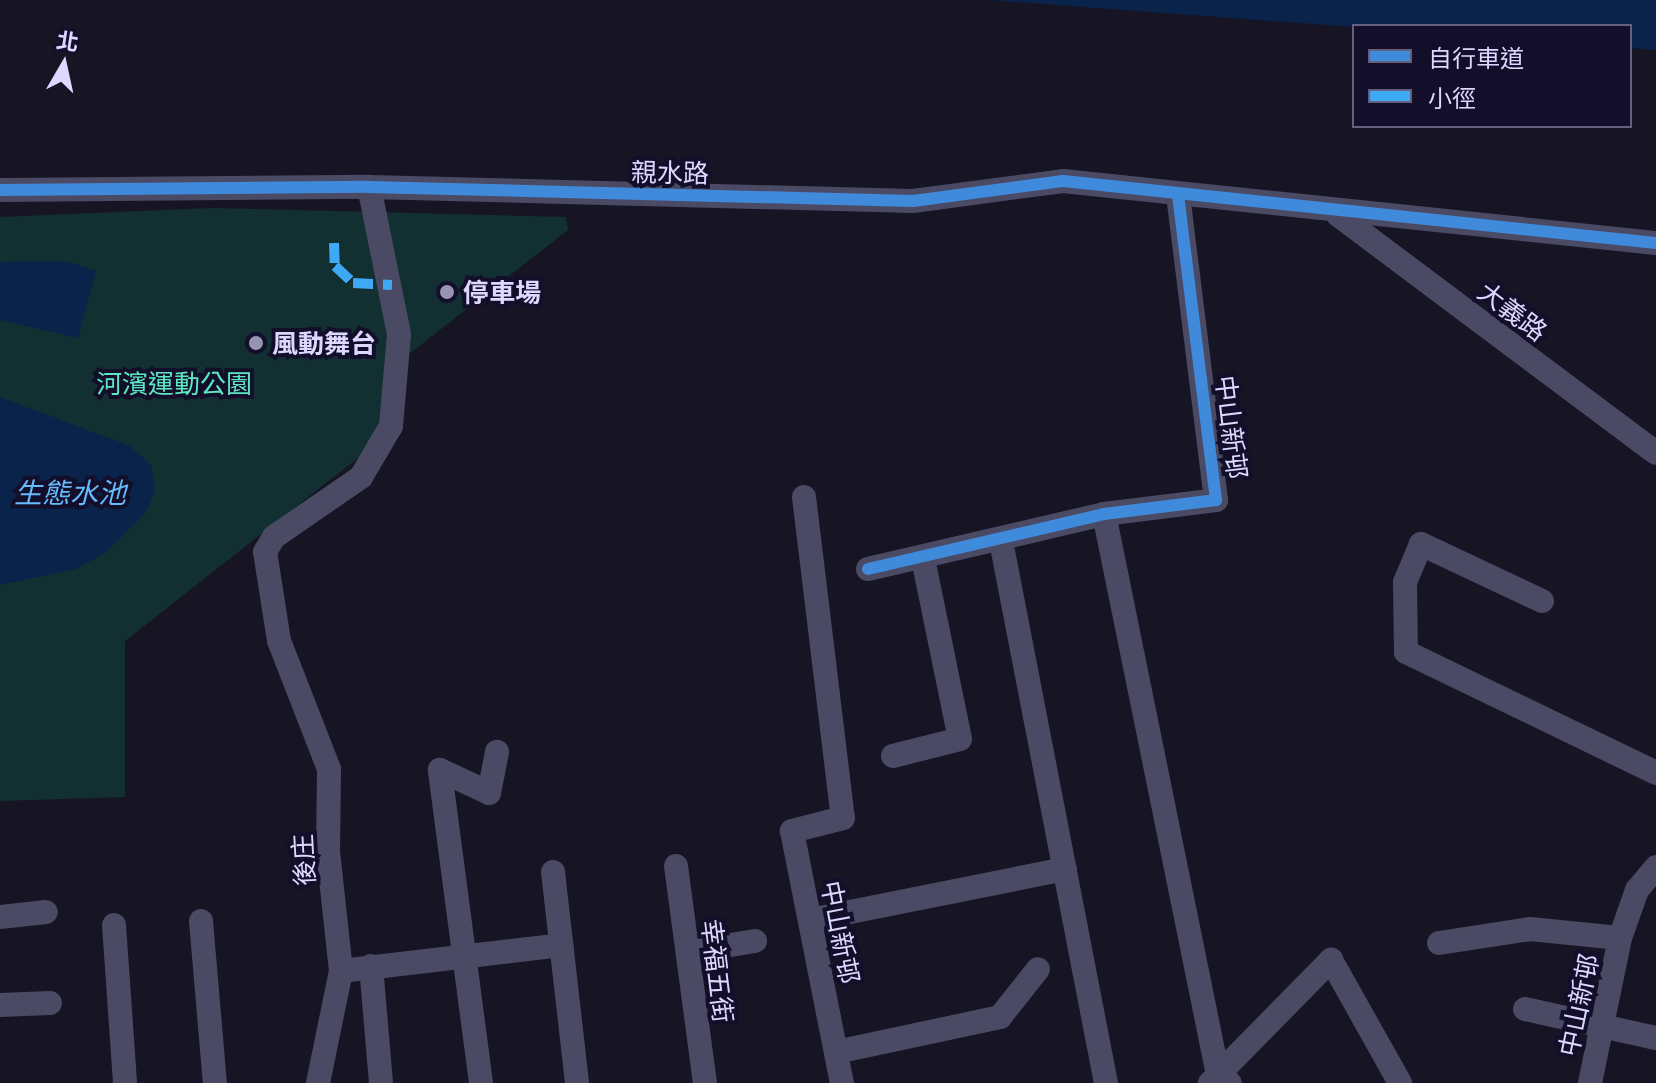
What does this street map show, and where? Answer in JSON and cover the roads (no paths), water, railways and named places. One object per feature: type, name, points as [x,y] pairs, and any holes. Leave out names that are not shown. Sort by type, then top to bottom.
[{"type":"street","name":"親水路","points":[[0,190],[369,187],[913,201],[1063,181],[1336,213],[1656,243]]},
{"type":"street","name":"後庄","points":[[318,1083],[341,971],[328,852],[329,769],[279,641],[265,552],[274,537],[361,477],[381,452],[399,388],[394,301],[369,187]]},
{"type":"street","name":"中山新邨","points":[[868,569],[1001,541],[1104,514],[1209,506],[1219,489],[1178,196]]},
{"type":"street","name":"大義路","points":[[1336,213],[1656,453]]},
{"type":"street","name":"中山新邨","points":[[804,497],[843,818],[792,831],[842,1083]]},
{"type":"street","points":[[1104,514],[1219,1080]]},
{"type":"street","points":[[1001,541],[1106,1083]]},
{"type":"street","points":[[1542,601],[1421,544],[1405,582],[1406,652],[1656,773]]},
{"type":"street","points":[[893,756],[960,739],[923,558]]},
{"type":"street","points":[[481,1083],[467,953],[440,770],[489,793],[497,752]]},
{"type":"street","name":"幸福五街","points":[[676,866],[705,1083]]},
{"type":"street","name":"中山新邨","points":[[1590,1083],[1620,938],[1637,890],[1656,867]]},
{"type":"street","points":[[810,920],[1065,869]]},
{"type":"street","points":[[553,872],[577,1083]]},
{"type":"street","points":[[0,917],[46,912]]},
{"type":"street","points":[[201,921],[215,1083]]},
{"type":"street","points":[[114,925],[125,1083]]},
{"type":"street","name":"中山新邨","points":[[1439,943],[1530,929],[1620,938]]},
{"type":"street","points":[[688,952],[755,941]]},
{"type":"street","points":[[341,971],[467,953],[561,945]]},
{"type":"street","points":[[1219,1080],[1331,960],[1400,1083]]},
{"type":"street","points":[[371,966],[381,1083]]},
{"type":"street","points":[[836,1052],[1000,1017],[1038,969]]},
{"type":"street","points":[[0,1005],[50,1003]]},
{"type":"street","points":[[1525,1009],[1601,1023],[1656,1038]]},
{"type":"water","points":[[989,0],[1656,0],[1656,50],[1632,48],[1632,24],[1352,24],[1352,27]]},
{"type":"water","points":[[65,261],[96,271],[78,338],[0,320],[0,262]]},
{"type":"water","name":"生態水池","points":[[0,397],[130,446],[151,465],[155,490],[146,512],[105,553],[76,569],[0,585]]},
{"type":"place","name":"停車場","points":[[447,292]]},
{"type":"place","name":"風動舞台","points":[[256,343]]},
{"type":"park label","name":"河濱運動公園","points":[[174,383]]}]
